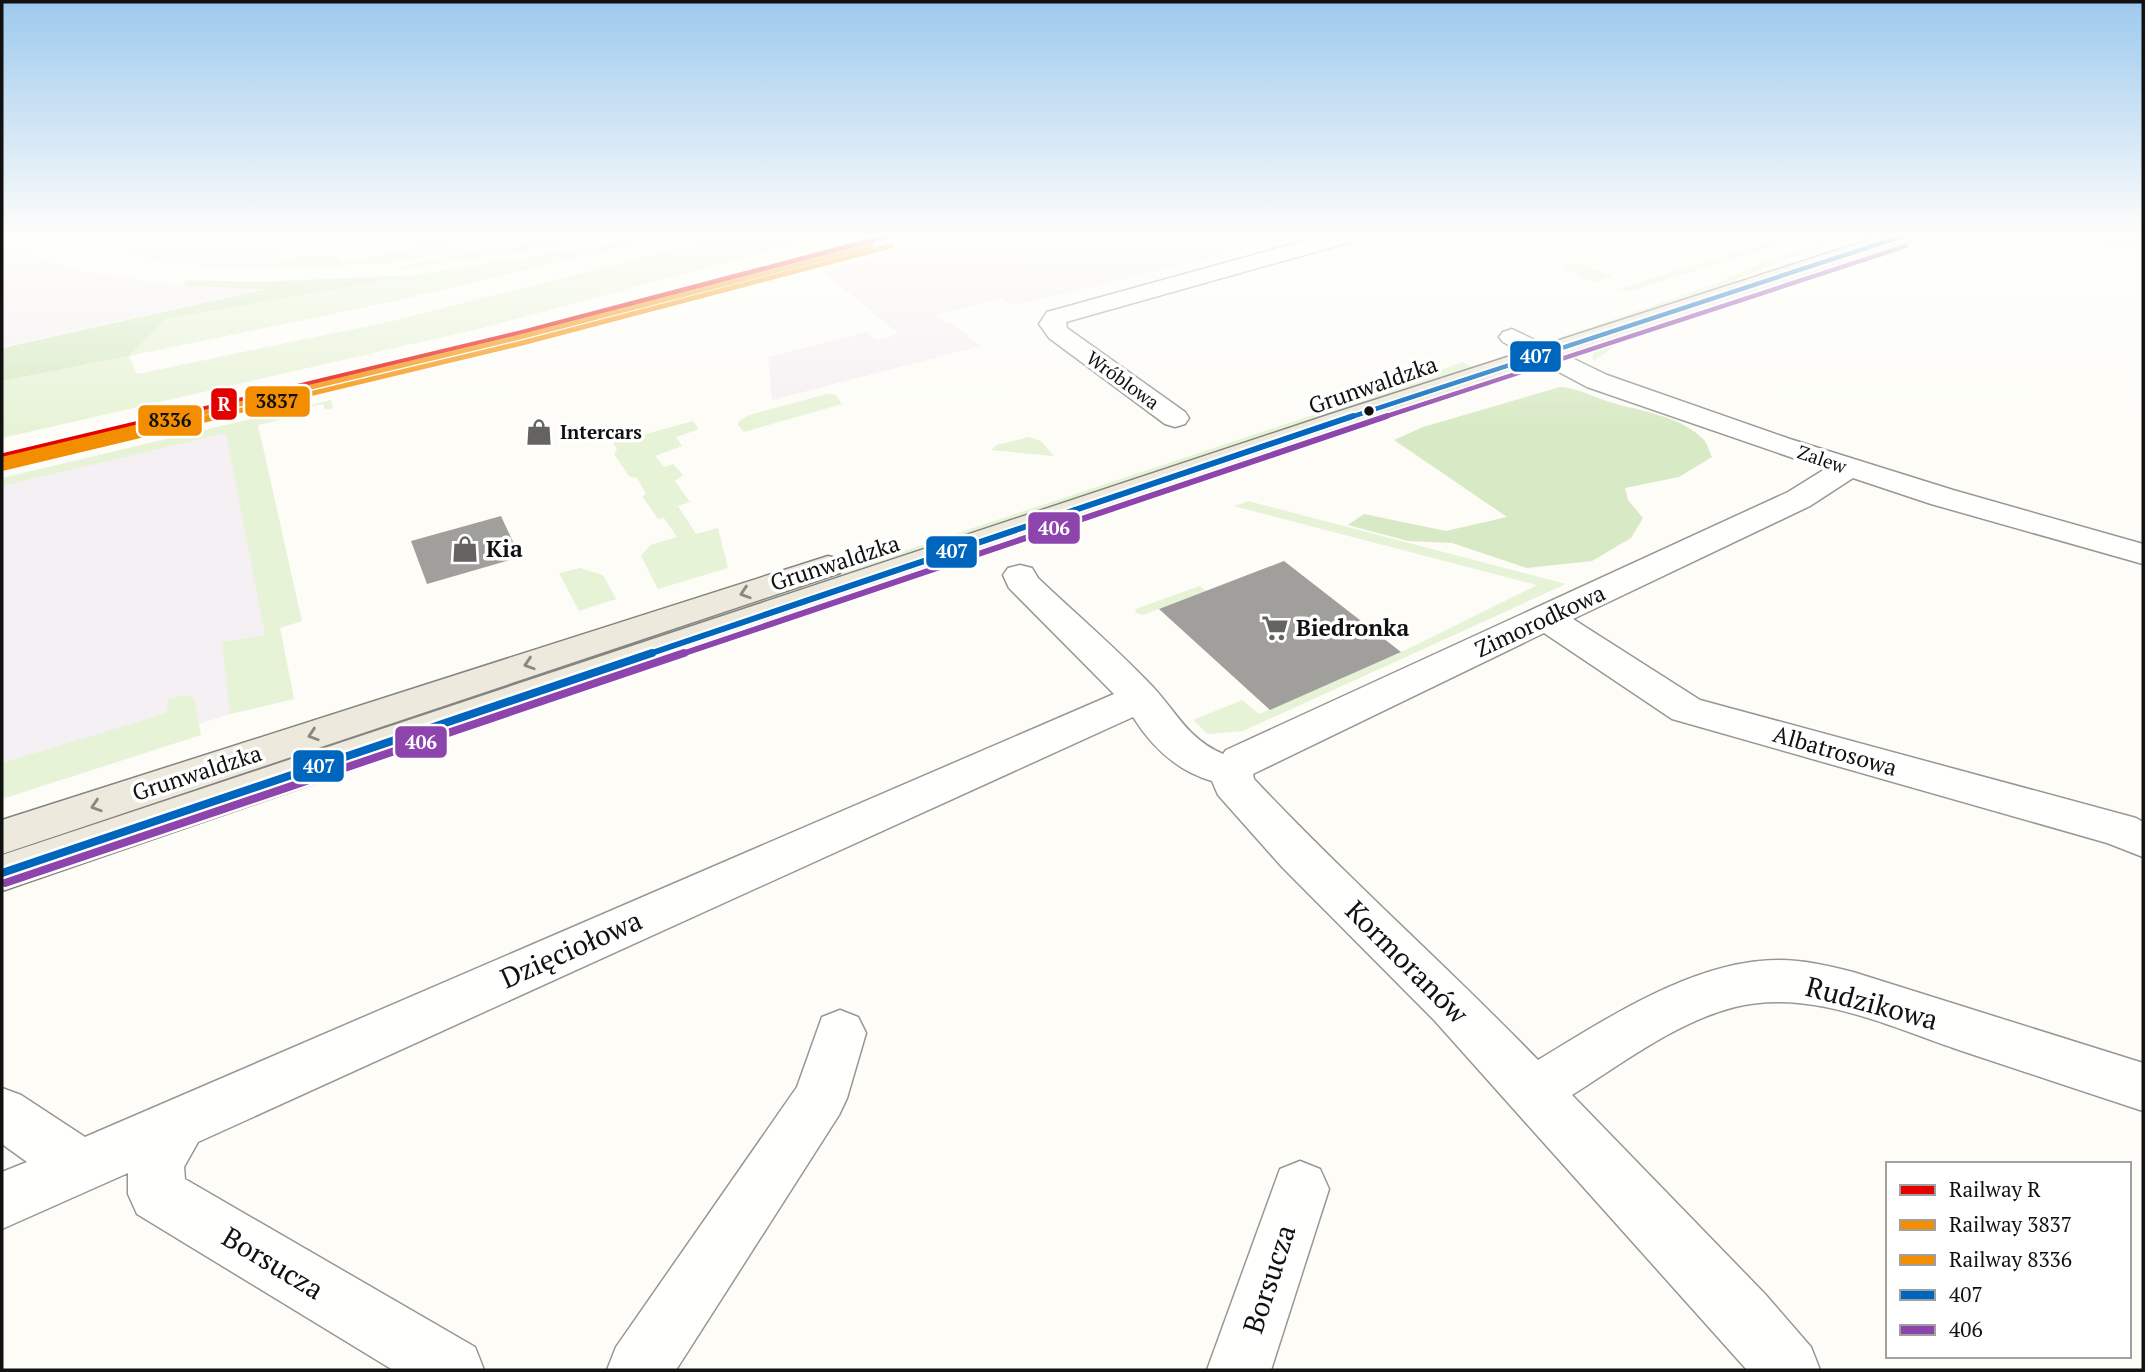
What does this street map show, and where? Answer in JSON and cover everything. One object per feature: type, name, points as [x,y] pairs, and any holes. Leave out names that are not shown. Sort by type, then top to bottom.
[{"type":"main road","name":"Grunwaldzka","points":[[2,873],[1341,420],[1544,341],[1684,300]]},
{"type":"main road","name":"Grunwaldzka","points":[[2,837],[1209,441],[1512,337]]},
{"type":"street","name":"Wróblowa","points":[[1117,300],[1056,317],[1052,324],[1058,333],[1175,418]]},
{"type":"street","name":"Zalew","points":[[1512,337],[1544,341],[1618,389],[1849,468],[2143,554]]},
{"type":"street","name":"Zimorodkowa","points":[[1233,772],[1241,760],[1816,491],[1849,468]]},
{"type":"street","points":[[1020,575],[1021,581],[1141,698],[1153,719],[1172,740],[1209,766],[1233,772]]},
{"type":"street","name":"Albatrosowa","points":[[1547,618],[1686,710],[2120,831],[2143,840]]},
{"type":"street","name":"Dzięciołowa","points":[[2,1201],[1141,698]]},
{"type":"street","name":"Kormoranów","points":[[1233,772],[1233,784],[1298,855],[1452,1005],[1743,1316],[1788,1370]]},
{"type":"street","name":"Rudzikowa","points":[[1533,1091],[1677,1006],[1732,987],[1770,981],[1813,984],[1853,993],[2143,1087]]},
{"type":"street","points":[[639,1370],[820,1098],[840,1033]]},
{"type":"street","points":[[2,1113],[80,1166]]},
{"type":"street","name":"Borsucza","points":[[177,1126],[156,1164],[157,1194],[452,1370]]},
{"type":"street","name":"Borsucza","points":[[1239,1370],[1300,1189]]},
{"type":"shaded area","points":[[2,300],[215,300],[2,347]]},
{"type":"shaded area","points":[[857,300],[994,300],[936,315],[946,323],[950,322],[981,346],[772,400],[768,357],[867,332],[876,340],[899,334]]},
{"type":"shaded area","points":[[1005,300],[1038,300],[1014,306]]},
{"type":"shaded area","points":[[238,423],[294,699],[230,714],[2,786],[2,478]]},
{"type":"green space","points":[[217,300],[273,300],[166,319],[129,356],[2,381],[2,348]]},
{"type":"green space","points":[[264,300],[398,300],[129,356],[166,319]]},
{"type":"green space","points":[[475,300],[586,300],[474,330],[2,438],[2,381],[129,356],[137,374],[392,321]]},
{"type":"green space","points":[[1669,300],[1682,300],[1556,343],[1550,341]]},
{"type":"green space","points":[[1732,300],[1746,300],[1719,309]]},
{"type":"green space","points":[[1667,327],[1619,343],[1594,361],[1592,356],[1596,347],[1603,343]]},
{"type":"green space","points":[[1462,362],[1476,369],[1397,392],[2,860],[2,851],[1337,407]]},
{"type":"green space","points":[[1560,387],[1680,423],[1704,440],[1712,457],[1679,477],[1625,488],[1628,500],[1643,518],[1631,538],[1592,561],[1527,568],[1452,543],[1408,541],[1348,525],[1364,514],[1446,531],[1507,517],[1394,440],[1423,427]]},
{"type":"green space","points":[[827,394],[836,395],[842,404],[744,432],[738,425],[739,421],[749,415]]},
{"type":"green space","points":[[331,400],[333,408],[325,410],[323,404],[294,410],[296,416],[258,425],[302,621],[280,628],[294,699],[230,714],[222,642],[265,635],[226,433],[2,486],[2,478]]},
{"type":"green space","points":[[693,421],[697,430],[676,437],[682,446],[655,456],[664,467],[673,464],[683,475],[675,481],[690,502],[678,506],[696,534],[718,528],[728,568],[658,589],[641,556],[650,545],[677,537],[664,518],[658,519],[642,496],[646,494],[637,478],[629,476],[614,454],[617,449],[613,443]]},
{"type":"green space","points":[[1029,437],[1041,441],[1054,456],[991,450],[997,445]]},
{"type":"green space","points":[[1248,501],[1566,584],[1243,731],[1208,734],[1193,720],[1242,700],[1259,714],[1414,646],[1537,585],[1234,506]]},
{"type":"green space","points":[[580,568],[603,575],[616,599],[579,611],[559,573]]},
{"type":"green space","points":[[1200,586],[1206,591],[1143,615],[1136,613],[1138,608]]},
{"type":"green space","points":[[185,695],[194,698],[201,735],[2,799],[2,763],[167,713],[168,699]]},
{"type":"building","name":"Kia","points":[[501,516],[520,557],[427,584],[411,541]]},
{"type":"building","name":"Biedronka","points":[[1284,561],[1401,652],[1270,710],[1159,609]]},
{"type":"rail line","name":"R","points":[[2,457],[520,333],[645,300]]},
{"type":"rail line","name":"8336","points":[[4,460],[516,338],[663,300]]},
{"type":"rail line","name":"3837","points":[[4,467],[522,343],[685,300]]},
{"type":"transit line","name":"407","points":[[2,873],[1341,420],[1707,300]]},
{"type":"transit line","name":"406","points":[[5,883],[1344,430],[1741,300]]},
{"type":"place","name":"Intercars","points":[[539,432]]},
{"type":"place","name":"Kia","points":[[465,549]]},
{"type":"place","name":"Biedronka","points":[[1275,628]]}]
